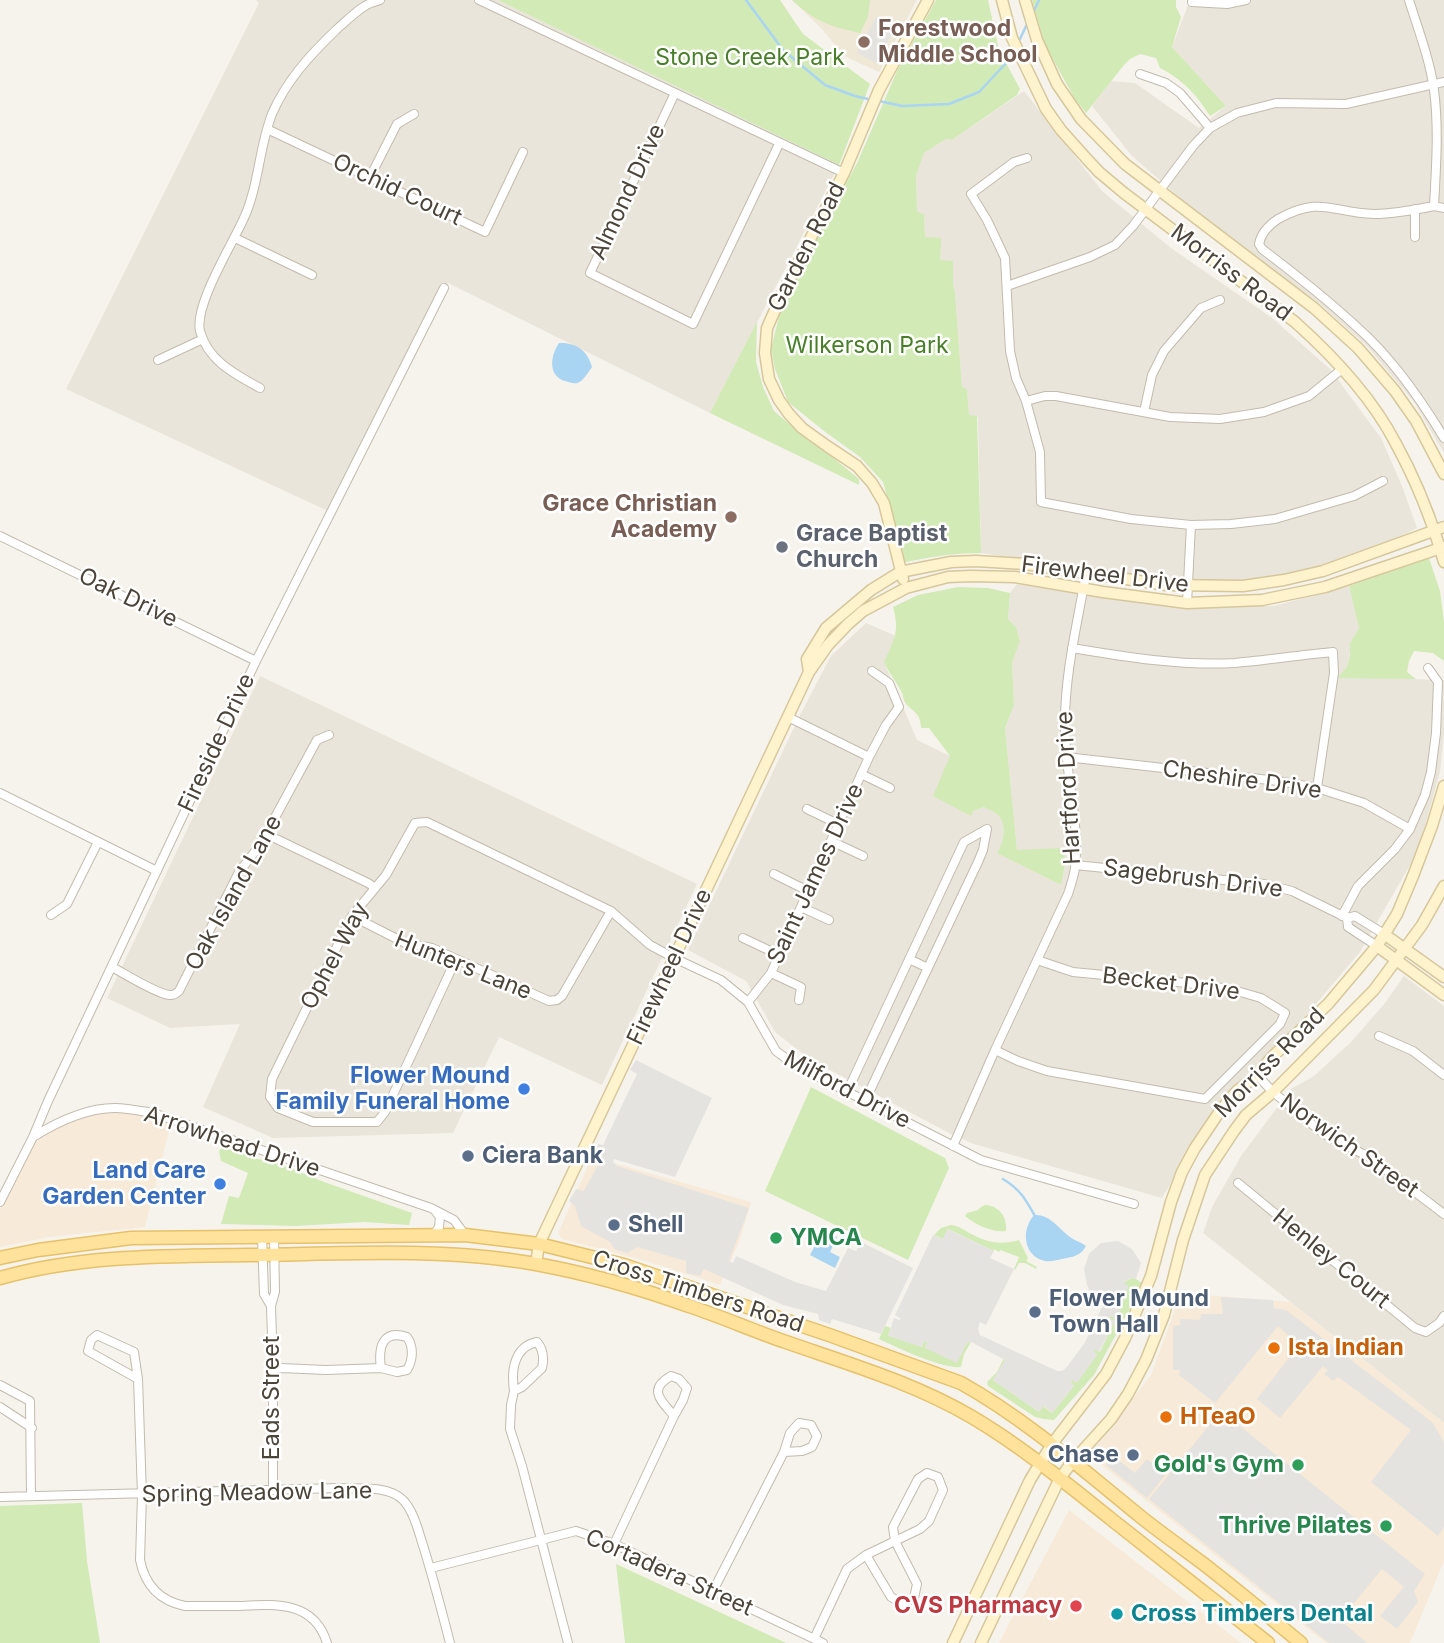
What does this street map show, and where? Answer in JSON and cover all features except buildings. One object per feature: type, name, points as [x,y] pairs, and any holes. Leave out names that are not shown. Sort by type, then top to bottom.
[{"type":"main road","name":"Garden Road","points":[[906,588],[884,503],[857,466],[802,428],[789,414],[769,379],[765,352],[767,328],[778,304],[844,173],[871,105],[928,0]]},
{"type":"main road","name":"Morriss Road","points":[[1002,0],[1012,38],[1046,109],[1061,131],[1099,172],[1295,322],[1342,369],[1371,405],[1394,440],[1439,529],[1444,562]]},
{"type":"main road","name":"Morriss Road","points":[[1025,0],[1037,40],[1057,83],[1082,119],[1125,164],[1314,308],[1358,348],[1388,382],[1416,421],[1444,474]]},
{"type":"main road","name":"Firewheel Drive","points":[[809,672],[807,659],[825,628],[872,590],[900,572],[951,562],[976,561],[1026,564],[1188,587],[1243,586],[1310,574],[1363,558],[1439,529]]},
{"type":"main road","name":"Firewheel Drive","points":[[536,1264],[539,1244],[809,672],[828,645],[863,611],[906,588],[970,576],[1015,577],[1187,603],[1262,600],[1325,586],[1442,547]]},
{"type":"main road","name":"Morriss Road","points":[[953,1643],[1030,1480],[1052,1444],[1106,1374],[1125,1338],[1151,1276],[1182,1172],[1195,1148],[1213,1120],[1237,1091],[1257,1075],[1272,1057],[1328,1004],[1377,946],[1398,914],[1444,786]]},
{"type":"main road","name":"Morriss Road","points":[[981,1643],[1060,1478],[1111,1419],[1145,1362],[1164,1315],[1183,1240],[1205,1175],[1246,1115],[1374,990],[1406,949],[1444,886]]},
{"type":"main road","name":"Sagebrush Drive","points":[[1384,934],[1444,977]]},
{"type":"main road","name":"Sagebrush Drive","points":[[1377,946],[1444,995]]},
{"type":"main road","name":"Cross Timbers Road","points":[[0,1258],[38,1250],[131,1238],[465,1235],[539,1244],[624,1265],[822,1332],[961,1383],[1052,1444],[1301,1643]]},
{"type":"main road","name":"Cross Timbers Road","points":[[0,1278],[24,1271],[160,1256],[420,1253],[480,1256],[536,1264],[644,1291],[888,1378],[971,1417],[1060,1478],[1268,1643]]},
{"type":"main road","points":[[644,1291],[688,1297],[692,1294],[691,1288]]},
{"type":"main road","points":[[816,1352],[822,1332]]},
{"type":"street","points":[[260,388],[223,366],[208,348],[203,339],[199,318],[204,300],[249,206],[272,114],[296,73],[362,3],[380,0]]},
{"type":"street","points":[[479,0],[844,173]]},
{"type":"street","points":[[1192,2],[1227,4],[1246,0]]},
{"type":"street","points":[[1409,0],[1433,84],[1436,145],[1434,206]]},
{"type":"street","points":[[1140,74],[1166,83],[1180,93],[1210,128]]},
{"type":"street","points":[[1007,286],[1090,257],[1115,245],[1133,226],[1193,146],[1210,128],[1237,113],[1276,103],[1346,104],[1444,82]]},
{"type":"street","name":"Almond Drive","points":[[675,93],[590,273],[693,324],[779,144]]},
{"type":"street","points":[[370,177],[397,124],[414,114]]},
{"type":"street","name":"Orchid Court","points":[[267,129],[485,232],[523,152]]},
{"type":"street","points":[[1027,158],[1014,162],[971,194],[1005,258],[1010,351],[1040,452],[1041,502],[1131,519],[1191,526],[1231,524],[1275,519],[1354,496],[1383,481]]},
{"type":"street","points":[[1444,208],[1434,206],[1375,214],[1326,206],[1304,208],[1272,223],[1260,238],[1259,244],[1372,341],[1424,404],[1444,438]]},
{"type":"street","points":[[1415,209],[1416,237]]},
{"type":"street","points":[[235,238],[312,275]]},
{"type":"street","name":"Fireside Drive","points":[[0,1202],[33,1138],[256,661],[444,288]]},
{"type":"street","points":[[1144,412],[1152,375],[1164,351],[1201,308],[1220,300]]},
{"type":"street","points":[[158,360],[203,339]]},
{"type":"street","points":[[1026,401],[1056,396],[1170,417],[1220,419],[1264,412],[1309,396],[1342,369]]},
{"type":"street","points":[[1187,603],[1191,526]]},
{"type":"street","name":"Oak Drive","points":[[0,536],[256,661]]},
{"type":"street","name":"Hartford Drive","points":[[953,1146],[1068,894],[1075,865],[1075,830],[1066,757],[1065,709],[1072,648],[1086,574]]},
{"type":"street","points":[[1072,648],[1160,660],[1233,663],[1333,652],[1334,673],[1317,788]]},
{"type":"street","points":[[1345,917],[1358,887],[1395,849],[1410,829],[1425,795],[1436,733],[1438,682],[1428,668]]},
{"type":"street","name":"Saint James Drive","points":[[748,1002],[771,973],[869,757],[899,706],[889,683],[872,671]]},
{"type":"street","points":[[788,717],[869,757]]},
{"type":"street","name":"Oak Island Lane","points":[[112,967],[159,992],[168,995],[179,990],[239,872],[266,834],[317,740],[330,735]]},
{"type":"street","name":"Cheshire Drive","points":[[1066,757],[1278,781],[1317,788],[1364,803],[1410,829]]},
{"type":"street","points":[[861,774],[890,788]]},
{"type":"street","points":[[0,793],[157,871]]},
{"type":"street","points":[[807,809],[838,824]]},
{"type":"street","name":"Milford Drive","points":[[415,823],[427,822],[611,911],[650,945],[721,980],[748,1002],[776,1051],[795,1065],[981,1160],[1134,1204]]},
{"type":"street","name":"Ophel Way","points":[[415,823],[386,875],[352,916],[272,1080],[270,1097],[278,1108],[313,1122],[377,1122],[385,1112],[456,959]]},
{"type":"street","points":[[847,1091],[964,842],[987,829],[983,850],[865,1101]]},
{"type":"street","points":[[266,834],[374,887]]},
{"type":"street","points":[[831,841],[863,856]]},
{"type":"street","points":[[51,915],[67,904],[98,842]]},
{"type":"street","name":"Sagebrush Drive","points":[[1075,865],[1264,884],[1292,891],[1345,917],[1355,916],[1384,934]]},
{"type":"street","points":[[774,874],[808,891]]},
{"type":"street","points":[[801,907],[828,920]]},
{"type":"street","name":"Hunters Lane","points":[[352,916],[405,943],[432,948],[549,1001],[562,996],[611,911]]},
{"type":"street","name":"Sagebrush Drive","points":[[1345,917],[1348,927],[1377,946]]},
{"type":"street","points":[[743,938],[779,955]]},
{"type":"street","points":[[909,959],[928,968]]},
{"type":"street","name":"Becket Drive","points":[[995,1050],[1047,1071],[1205,1099],[1280,1024],[1285,1013],[1261,998],[1230,989],[1187,982],[1073,972],[1037,960]]},
{"type":"street","points":[[771,973],[801,987],[799,1000]]},
{"type":"street","points":[[1379,1036],[1413,1051],[1444,1075]]},
{"type":"street","name":"Norwich Street","points":[[1257,1075],[1324,1134],[1369,1157],[1444,1214]]},
{"type":"street","name":"Arrowhead Drive","points":[[33,1138],[72,1117],[99,1109],[117,1108],[153,1113],[431,1208],[454,1220],[465,1235]]},
{"type":"street","name":"Henley Court","points":[[1238,1183],[1415,1328],[1426,1332],[1444,1316]]},
{"type":"street","points":[[431,1208],[440,1217],[439,1227],[433,1236]]},
{"type":"street","name":"Eads Street","points":[[268,1237],[264,1294],[271,1306],[273,1490]]},
{"type":"street","points":[[138,1379],[88,1351],[91,1340],[97,1335],[134,1352],[138,1379],[142,1494],[140,1560],[145,1577],[156,1593],[172,1604],[185,1606],[282,1605],[308,1615],[324,1632],[327,1643]]},
{"type":"street","points":[[273,1368],[381,1368],[397,1372],[407,1370],[412,1356],[411,1343],[407,1337],[395,1335],[387,1338],[380,1349],[381,1368]]},
{"type":"street","points":[[514,1391],[542,1368],[543,1353],[537,1342],[526,1346],[519,1353],[514,1372],[510,1429],[568,1643]]},
{"type":"street","points":[[614,1544],[683,1401],[687,1388],[679,1379],[671,1376],[661,1382],[658,1388],[659,1398],[674,1416]]},
{"type":"street","points":[[0,1385],[30,1401],[31,1496]]},
{"type":"street","points":[[0,1407],[32,1428]]},
{"type":"street","points":[[713,1591],[784,1451],[790,1433],[799,1423],[811,1425],[817,1436],[812,1447],[802,1451],[784,1451]]},
{"type":"street","points":[[818,1641],[847,1569],[866,1555],[895,1541],[920,1529],[929,1521],[943,1490],[939,1477],[927,1473],[918,1479],[893,1527],[895,1541],[917,1584],[914,1598],[903,1604],[891,1597],[866,1555]]},
{"type":"street","name":"Spring Meadow Lane","points":[[0,1497],[378,1489],[402,1499],[410,1510],[430,1568],[450,1643]]},
{"type":"street","name":"Cortadera Street","points":[[430,1568],[576,1531],[614,1544],[818,1641]]},
{"type":"shaded area","points":[[256,0],[498,0],[839,165],[710,413],[448,283],[330,512],[66,389],[259,3]]},
{"type":"shaded area","name":"Forestwood Middle School","points":[[792,0],[917,0],[879,72],[844,56],[822,29]]},
{"type":"shaded area","points":[[1190,0],[1444,0],[1444,453],[1414,402],[1367,346],[1320,304],[1194,210],[1132,156],[1092,106],[1111,81],[1135,83],[1199,128],[1226,106],[1172,47]]},
{"type":"shaded area","points":[[876,17],[896,27],[876,63],[857,53]]},
{"type":"shaded area","points":[[1024,91],[1102,191],[1171,248],[1272,318],[1330,369],[1381,438],[1417,528],[1374,549],[1299,574],[1226,582],[1112,573],[981,553],[978,417],[969,416],[967,389],[962,387],[953,262],[940,261],[925,237],[924,214],[917,213],[916,176],[924,153],[946,139],[952,140]]},
{"type":"shaded area","points":[[1017,584],[1174,605],[1274,606],[1349,586],[1359,628],[1350,643],[1347,667],[1338,677],[1444,680],[1444,732],[1440,772],[1418,851],[1360,952],[1204,1127],[1162,1198],[974,1144],[951,1134],[811,1060],[775,1032],[746,981],[688,950],[831,656],[866,623],[896,636],[884,662],[917,740],[950,756],[971,815],[973,811],[984,807],[997,812],[1003,823],[1004,835],[998,853],[1061,885],[1065,865],[1017,850],[1005,728],[1014,705],[1012,663],[1020,641],[1016,627],[1008,619],[1010,593]]},
{"type":"shaded area","points":[[260,676],[697,884],[602,1085],[499,1037],[453,1133],[273,1138],[203,1107],[240,1024],[170,1028],[107,998]]},
{"type":"shaded area","points":[[1404,976],[1444,1006],[1444,1423],[1203,1233],[1212,1207],[1241,1156],[1291,1089],[1314,1076],[1351,1042]]},
{"type":"shaded area","points":[[636,1060],[712,1098],[675,1177],[614,1159],[613,1162],[617,1166],[749,1208],[729,1261],[733,1263],[736,1256],[795,1282],[826,1291],[848,1248],[856,1251],[861,1242],[913,1268],[881,1334],[832,1319],[830,1324],[819,1320],[818,1314],[783,1305],[704,1269],[700,1276],[686,1273],[686,1261],[637,1247],[627,1253],[614,1249],[610,1242],[581,1226],[575,1206],[569,1201],[576,1189],[584,1191],[598,1165],[599,1159],[593,1155],[598,1144],[603,1145],[637,1074],[630,1070]]},
{"type":"shaded area","points":[[116,1112],[143,1114],[171,1123],[145,1227],[49,1237],[0,1247],[0,1209],[19,1168],[40,1138],[78,1117]]},
{"type":"shaded area","points":[[592,1157],[751,1202],[739,1242],[720,1285],[646,1261],[562,1239],[558,1233]]},
{"type":"shaded area","points":[[947,1229],[994,1251],[990,1258],[1014,1269],[986,1325],[980,1322],[980,1335],[1057,1371],[1066,1368],[1084,1344],[1105,1301],[1102,1294],[1092,1297],[1087,1285],[1084,1269],[1089,1254],[1101,1243],[1118,1241],[1132,1249],[1141,1263],[1136,1279],[1123,1282],[1128,1288],[1117,1319],[1110,1316],[1109,1318],[1115,1321],[1099,1352],[1093,1349],[1097,1355],[1077,1383],[1070,1381],[1074,1386],[1052,1413],[1044,1406],[1039,1412],[993,1380],[1005,1360],[971,1342],[967,1343],[957,1363],[925,1348],[927,1342],[924,1341],[922,1347],[888,1336],[894,1318],[901,1319],[895,1315],[933,1235],[943,1239]]},
{"type":"shaded area","points":[[1181,1293],[1290,1302],[1444,1423],[1444,1561],[1410,1643],[1326,1643],[1089,1455],[1151,1375]]},
{"type":"shaded area","points":[[1221,1297],[1273,1300],[1274,1308],[1286,1310],[1432,1422],[1444,1442],[1444,1527],[1438,1536],[1371,1482],[1411,1430],[1338,1377],[1333,1381],[1324,1374],[1328,1370],[1323,1366],[1280,1418],[1257,1399],[1299,1345],[1278,1326],[1215,1403],[1179,1375],[1180,1370],[1173,1370],[1173,1326],[1180,1325],[1180,1319],[1200,1320],[1201,1314],[1223,1314]]},
{"type":"shaded area","points":[[1221,1411],[1425,1574],[1414,1591],[1418,1602],[1397,1629],[1380,1616],[1404,1587],[1382,1569],[1340,1620],[1367,1643],[1329,1643],[1149,1499]]},
{"type":"shaded area","points":[[1113,1456],[1135,1473],[1147,1459],[1166,1474],[1147,1498],[1106,1465]]},
{"type":"shaded area","points":[[1069,1510],[1241,1643],[999,1643]]},
{"type":"green space","name":"Stone Creek Park","points":[[498,0],[780,0],[803,34],[870,84],[839,165]]},
{"type":"green space","points":[[792,0],[870,0],[868,17],[860,33],[823,22]]},
{"type":"green space","name":"Wilkerson Park","points":[[936,0],[988,0],[999,50],[1020,89],[1017,95],[952,140],[946,139],[924,153],[916,176],[917,212],[924,214],[925,237],[941,238],[940,260],[953,261],[962,387],[967,389],[969,415],[977,416],[981,553],[902,563],[883,482],[860,457],[788,402],[775,369],[771,349],[781,308],[858,161],[898,69]]},
{"type":"green space","points":[[1032,0],[1176,0],[1181,17],[1172,47],[1226,106],[1210,116],[1188,88],[1160,68],[1156,58],[1140,54],[1124,65],[1086,113],[1075,99],[1045,45]]},
{"type":"green space","name":"Wilkerson Park","points":[[757,322],[756,362],[774,411],[859,479],[859,485],[710,413]]},
{"type":"green space","points":[[1429,558],[1440,591],[1444,622],[1444,661],[1433,653],[1414,651],[1407,672],[1416,679],[1337,678],[1347,667],[1350,643],[1359,628],[1349,586]]},
{"type":"green space","points":[[958,587],[988,588],[1010,593],[1008,619],[1016,627],[1020,641],[1012,663],[1014,705],[1005,728],[1017,850],[1064,848],[1065,865],[1061,885],[997,853],[1004,831],[1001,820],[994,812],[984,807],[973,811],[971,816],[933,796],[950,756],[929,728],[921,728],[918,716],[905,703],[884,662],[896,630],[893,607],[918,595]]},
{"type":"green space","points":[[811,1087],[945,1158],[949,1168],[908,1260],[765,1191]]},
{"type":"green space","points":[[226,1142],[247,1147],[257,1159],[273,1161],[412,1213],[409,1225],[364,1222],[296,1226],[221,1224],[229,1196],[239,1198],[248,1173],[221,1161],[219,1151]]},
{"type":"green space","points":[[985,1205],[1001,1213],[1006,1231],[985,1228],[965,1216]]},
{"type":"green space","points":[[951,1225],[990,1241],[1001,1243],[1019,1240],[1028,1258],[1026,1261],[1037,1267],[1036,1269],[1019,1263],[1015,1270],[1019,1257],[1000,1250],[994,1251],[948,1229],[943,1239],[934,1235],[941,1228]]},
{"type":"green space","points":[[1132,1278],[1142,1283],[1138,1294],[1094,1375],[1054,1420],[1035,1417],[988,1386],[987,1382],[997,1372],[1004,1358],[1005,1362],[993,1380],[1039,1412],[1043,1406],[1052,1413],[1074,1386],[1070,1382],[1097,1355],[1093,1349],[1100,1352],[1114,1322],[1109,1318],[1116,1318],[1122,1283]]},
{"type":"green space","points":[[885,1326],[891,1328],[888,1335],[922,1347],[924,1341],[928,1342],[925,1348],[971,1342],[961,1367],[953,1367],[920,1357],[879,1339]]},
{"type":"green space","points":[[82,1503],[87,1561],[100,1643],[0,1643],[0,1506]]},
{"type":"green space","points":[[616,1564],[786,1643],[625,1643]]},
{"type":"water","points":[[559,343],[576,346],[590,361],[592,367],[579,382],[571,383],[559,378],[553,370],[552,359]]},
{"type":"water","points":[[1034,1215],[1049,1219],[1070,1237],[1086,1246],[1082,1252],[1054,1261],[1045,1261],[1032,1254],[1026,1242],[1026,1235]]},
{"type":"water","points":[[823,1230],[837,1237],[830,1252],[840,1257],[835,1268],[810,1255]]},
{"type":"waterway","points":[[746,0],[783,50],[825,85],[872,100]]},
{"type":"waterway","points":[[1033,13],[1039,0]]},
{"type":"waterway","points":[[1019,41],[1028,22]]},
{"type":"waterway","points":[[879,101],[902,106],[949,104],[979,92],[1008,61],[1014,50]]},
{"type":"waterway","points":[[1003,1179],[1023,1196],[1036,1218]]},
{"type":"place","name":"Forestwood Middle School","points":[[864,42]]},
{"type":"place","name":"Grace Christian Academy","points":[[731,517]]},
{"type":"place","name":"Grace Baptist Church","points":[[782,547]]},
{"type":"place","name":"Flower Mound Family Funeral Home","points":[[524,1089]]},
{"type":"place","name":"Ciera Bank","points":[[468,1156]]},
{"type":"place","name":"Land Care Garden Center","points":[[220,1184]]},
{"type":"place","name":"Shell","points":[[614,1225]]},
{"type":"place","name":"YMCA","points":[[776,1238]]},
{"type":"place","name":"Flower Mound Town Hall","points":[[1035,1312]]},
{"type":"place","name":"Ista Indian","points":[[1274,1348]]},
{"type":"place","name":"HTeaO","points":[[1166,1417]]},
{"type":"place","name":"Chase","points":[[1133,1455]]},
{"type":"place","name":"Gold's Gym","points":[[1298,1465]]},
{"type":"place","name":"Thrive Pilates","points":[[1386,1526]]},
{"type":"place","name":"CVS Pharmacy","points":[[1076,1606]]},
{"type":"place","name":"Cross Timbers Dental","points":[[1117,1614]]}]
